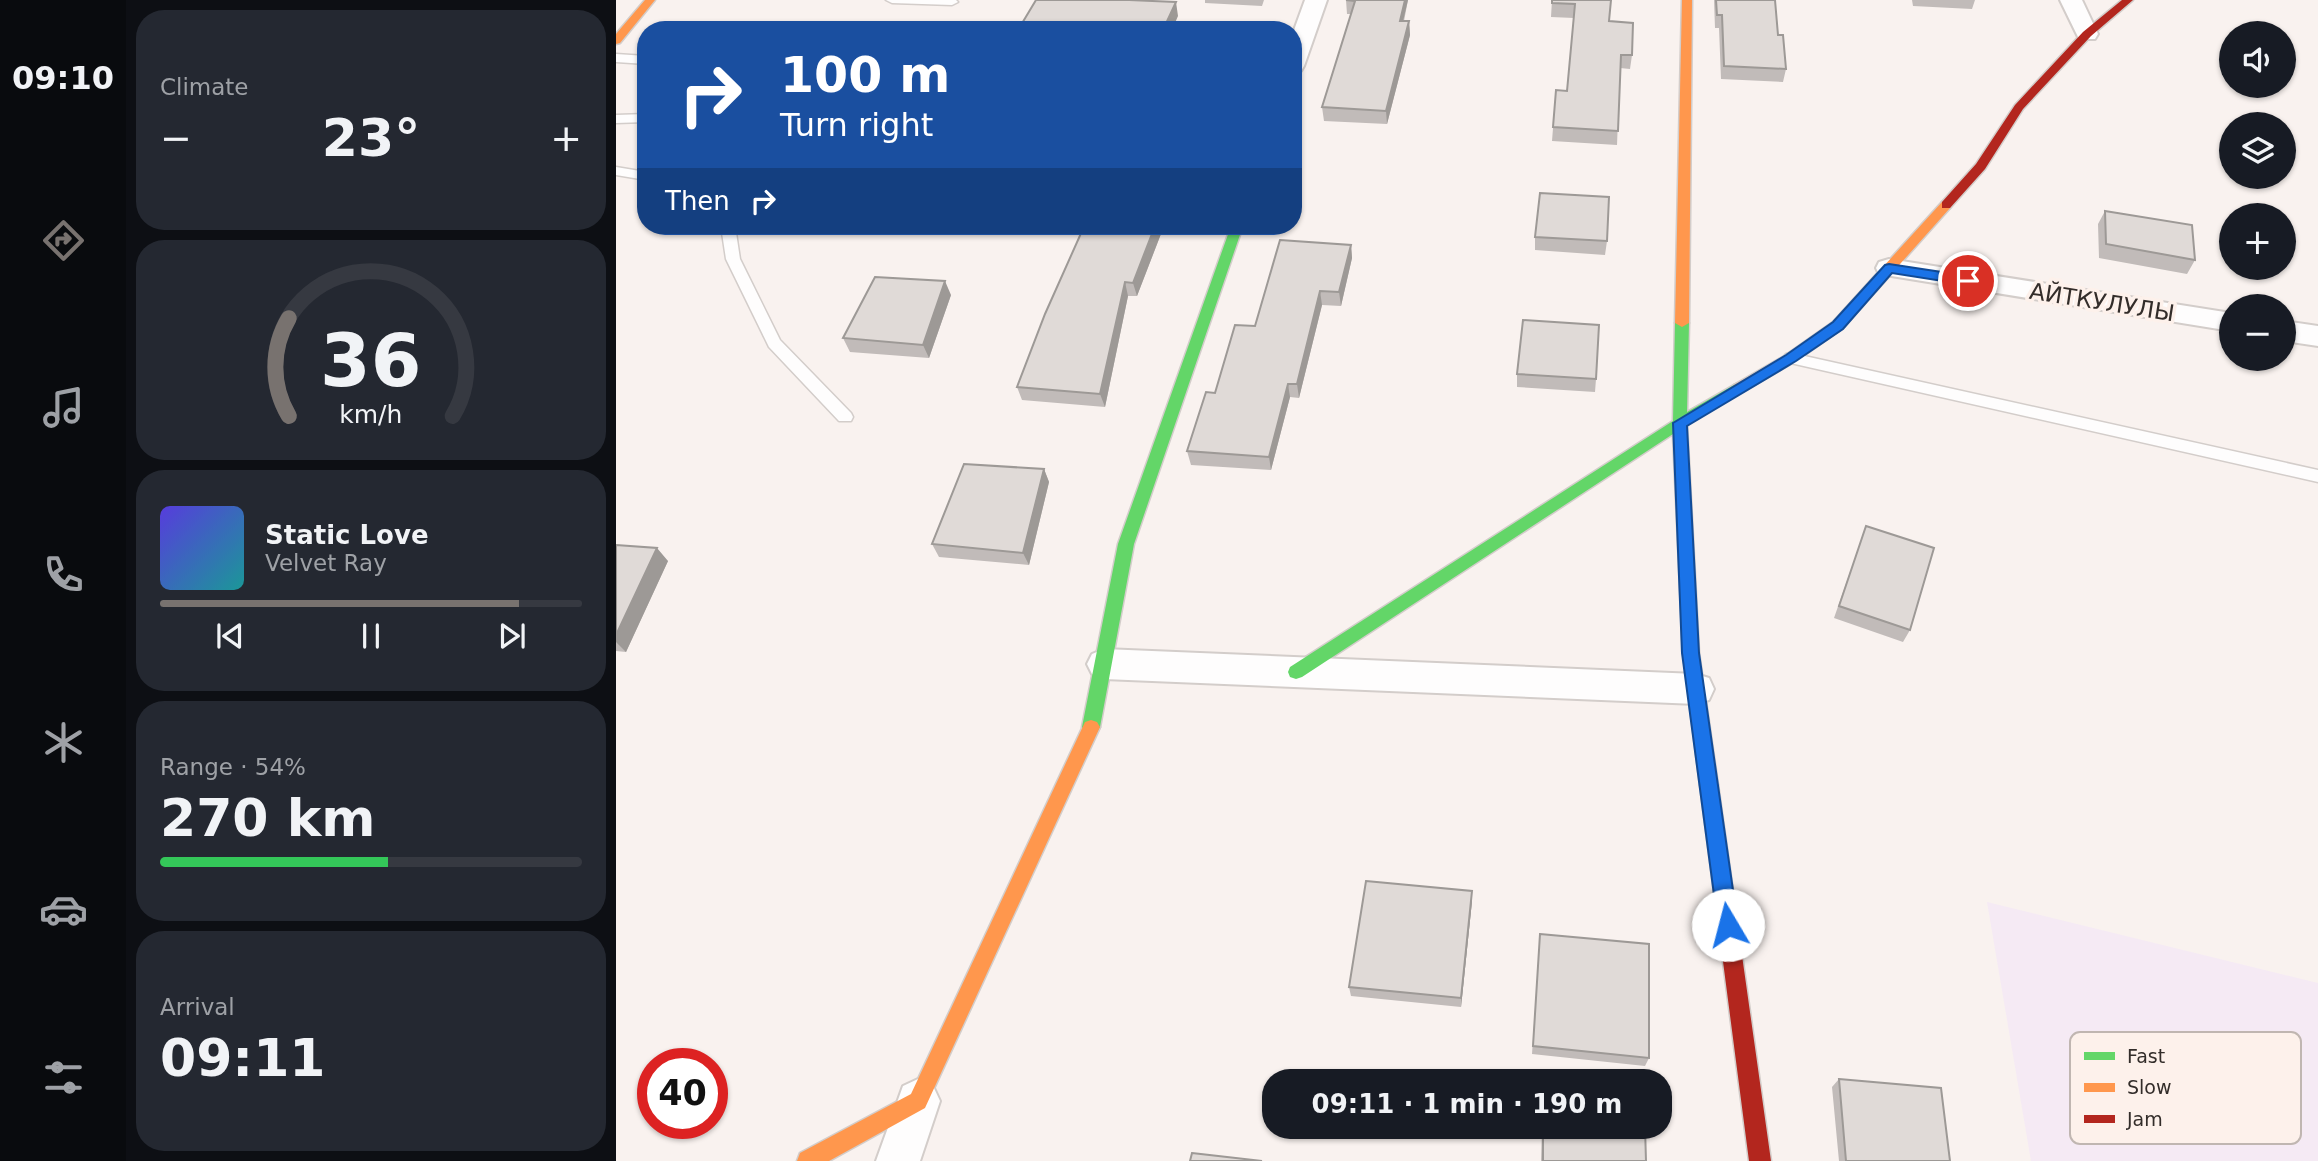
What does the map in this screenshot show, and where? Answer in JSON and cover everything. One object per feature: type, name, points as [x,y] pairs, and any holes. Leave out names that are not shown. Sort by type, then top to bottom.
[{"type":"street","points":[[616,41],[650,0]]},
{"type":"street","points":[[1302,40],[1316,0]]},
{"type":"street","points":[[1687,0],[1680,423],[1691,653],[1760,1161]]},
{"type":"street","points":[[2071,0],[2087,34]]},
{"type":"street","points":[[1296,672],[1680,423],[1791,358],[1838,326],[1980,166],[2020,107],[2087,34],[2128,0]]},
{"type":"street","points":[[898,1161],[918,1101],[1094,720],[1126,544],[1234,235]]},
{"type":"street","name":"АЙТКУЛУЛЫ","points":[[1889,268],[2219,321]]},
{"type":"street","points":[[2296,333],[2318,336]]},
{"type":"street","points":[[1104,664],[1696,689]]},
{"type":"street","points":[[808,1161],[918,1101]]},
{"type":"lane","points":[[892,0],[951,2]]},
{"type":"lane","points":[[616,58],[637,60]]},
{"type":"lane","points":[[616,119],[637,118]]},
{"type":"lane","points":[[616,171],[637,174]]},
{"type":"lane","points":[[729,235],[733,258],[774,343],[845,417]]},
{"type":"lane","points":[[1791,358],[2318,476]]},
{"type":"shaded area","points":[[1987,902],[2318,983],[2318,1161],[2031,1161]]},
{"type":"building","points":[[1036,0],[1176,2],[1167,21],[1023,21]]},
{"type":"building","points":[[1346,0],[1405,0],[1400,21],[1409,21],[1386,111],[1322,107],[1355,1]]},
{"type":"building","points":[[1552,0],[1611,0],[1609,21],[1633,23],[1632,55],[1621,55],[1618,131],[1553,127],[1556,90],[1567,91],[1575,4],[1552,3]]},
{"type":"building","points":[[1716,0],[1775,0],[1778,35],[1783,35],[1786,69],[1724,66],[1722,15],[1717,15]]},
{"type":"building","points":[[1540,193],[1609,197],[1607,241],[1535,237]]},
{"type":"building","points":[[2105,211],[2192,225],[2195,260],[2106,244]]},
{"type":"building","points":[[1080,235],[1152,235],[1133,283],[1125,282],[1100,394],[1017,387],[1045,314]]},
{"type":"building","points":[[1280,240],[1351,245],[1339,292],[1320,291],[1297,384],[1288,384],[1269,457],[1187,451],[1206,392],[1215,393],[1235,325],[1255,326]]},
{"type":"building","points":[[875,277],[945,281],[923,345],[843,338]]},
{"type":"building","points":[[1523,320],[1599,325],[1596,379],[1517,374]]},
{"type":"building","points":[[964,464],[1044,469],[1023,553],[932,544]]},
{"type":"building","points":[[1866,526],[1934,548],[1910,630],[1839,606]]},
{"type":"building","points":[[616,545],[657,548],[616,635]]},
{"type":"building","points":[[1366,881],[1472,891],[1461,998],[1349,987]]},
{"type":"building","points":[[1540,934],[1649,944],[1649,1058],[1533,1046]]},
{"type":"building","points":[[1839,1079],[1941,1088],[1950,1161],[1846,1161]]},
{"type":"building","points":[[1543,1139],[1645,1139],[1646,1161],[1543,1161]]},
{"type":"building","points":[[1192,1153],[1262,1161],[1190,1161]]},
{"type":"traffic: fast","points":[[1091,727],[1126,544],[1234,235]]},
{"type":"traffic: fast","points":[[1682,323],[1680,423],[1691,653],[1709,785]]},
{"type":"traffic: fast","points":[[1296,672],[1680,423],[1739,388]]},
{"type":"traffic: slow","points":[[616,41],[650,0]]},
{"type":"traffic: slow","points":[[1682,323],[1687,0]]},
{"type":"traffic: slow","points":[[1739,388],[1791,358],[1838,325],[1946,205]]},
{"type":"traffic: slow","points":[[808,1161],[918,1101],[1091,727]]},
{"type":"traffic: jam","points":[[1946,205],[1981,166],[2019,107],[2087,34],[2128,0]]},
{"type":"traffic: jam","points":[[1709,785],[1760,1161]]},
{"type":"route","points":[[1728,925],[1691,653],[1680,423],[1791,358],[1838,326],[1889,268],[1968,281]]}]
